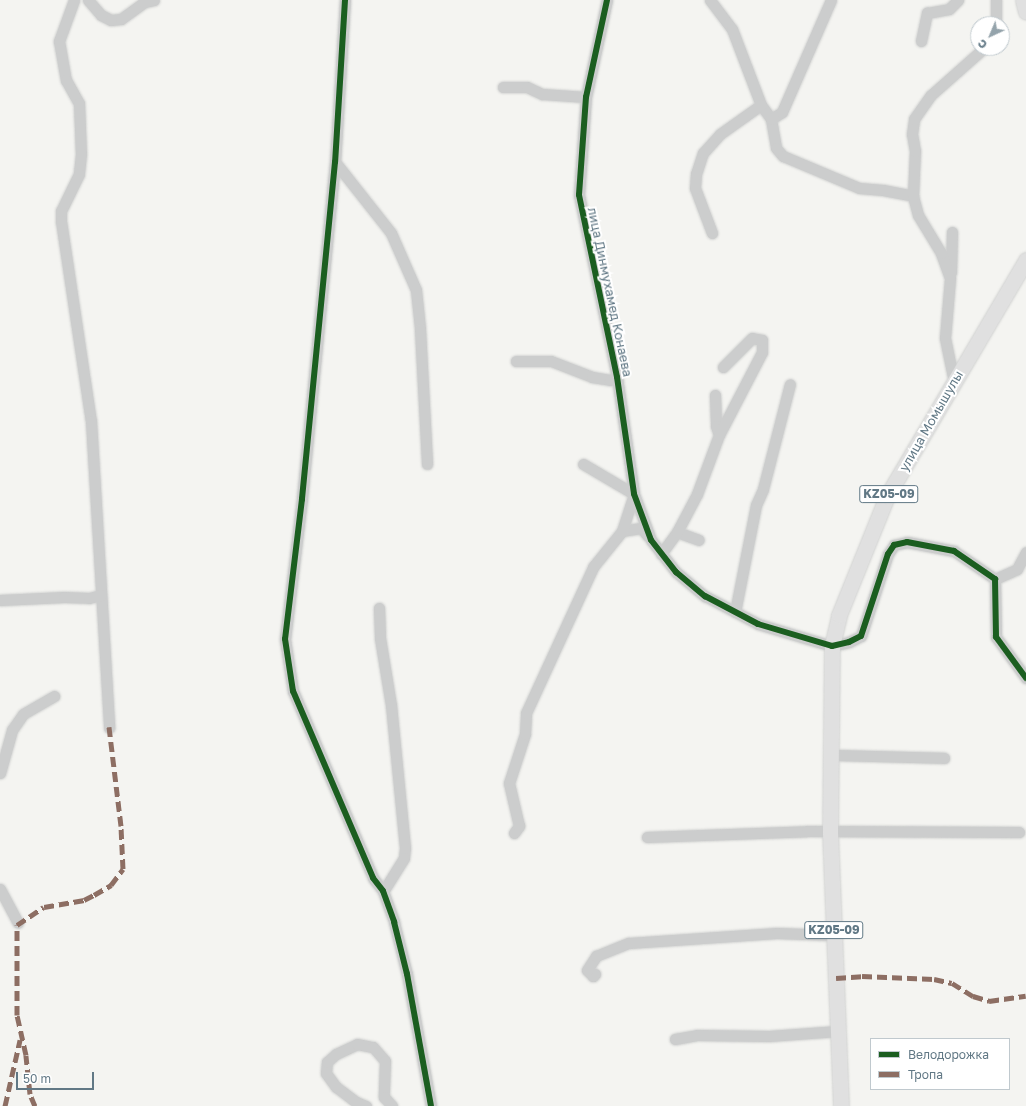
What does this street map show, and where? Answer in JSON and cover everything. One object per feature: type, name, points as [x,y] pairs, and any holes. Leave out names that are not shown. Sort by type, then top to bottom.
[{"type":"main road","points":[[1023,0],[1026,12]]},
{"type":"main road","name":"улица Момышулы","points":[[831,755],[832,646],[839,615],[887,496],[1026,260]]},
{"type":"main road","name":"KZ05-09","points":[[831,755],[830,832],[841,1106]]},
{"type":"street","points":[[74,0],[59,41],[66,80],[79,102],[81,154],[79,174],[61,211],[61,221],[91,421],[109,727]]},
{"type":"street","points":[[88,0],[101,15],[111,20],[121,18],[144,2],[154,0]]},
{"type":"street","points":[[345,0],[336,162],[302,499],[285,639],[294,691],[373,878],[383,891],[408,974],[431,1106]]},
{"type":"street","name":"лица Динмухамед Конаева","points":[[607,0],[586,97],[579,195],[616,376],[634,494],[651,540],[676,572],[705,596],[758,624],[832,646]]},
{"type":"street","points":[[710,0],[732,29],[761,105],[771,119],[776,148],[782,156],[859,188],[913,196]]},
{"type":"street","points":[[771,119],[782,112],[831,0]]},
{"type":"street","points":[[921,41],[926,13],[949,10],[958,0]]},
{"type":"street","points":[[996,0],[996,16]]},
{"type":"street","points":[[950,278],[941,253],[918,215],[913,196],[914,119],[931,95],[975,56]]},
{"type":"street","points":[[503,87],[527,87],[542,94],[586,97]]},
{"type":"street","points":[[712,233],[695,188],[696,174],[704,153],[720,134],[761,105]]},
{"type":"street","points":[[336,162],[391,233],[416,290],[420,329],[427,464]]},
{"type":"street","points":[[952,232],[945,338],[954,382]]},
{"type":"street","points":[[661,554],[677,532],[697,494],[719,435],[762,352],[762,340],[752,338],[723,367]]},
{"type":"street","points":[[516,361],[551,362],[592,377],[610,380],[616,376]]},
{"type":"street","points":[[735,612],[756,505],[763,489],[790,384]]},
{"type":"street","points":[[715,395],[716,426],[719,435]]},
{"type":"street","points":[[514,833],[519,826],[509,783],[525,734],[526,713],[593,567],[622,531],[634,494],[583,464]]},
{"type":"street","points":[[622,531],[641,528],[651,540]]},
{"type":"street","points":[[677,532],[699,540]]},
{"type":"street","points":[[832,646],[849,642],[861,636],[888,554],[894,545],[907,542],[954,551],[995,578]]},
{"type":"street","points":[[995,578],[1017,569],[1026,552]]},
{"type":"street","points":[[995,578],[996,637],[1026,678]]},
{"type":"street","points":[[0,600],[50,597],[89,598],[101,595]]},
{"type":"street","points":[[379,608],[380,638],[391,705],[405,848],[404,858],[383,891]]},
{"type":"street","points":[[0,773],[12,730],[23,714],[54,696]]},
{"type":"street","points":[[831,755],[944,758]]},
{"type":"street","points":[[647,837],[830,832],[1019,832]]},
{"type":"street","points":[[0,889],[18,923]]},
{"type":"street","points":[[595,974],[592,976],[587,970],[596,956],[629,942],[777,933],[834,935]]},
{"type":"street","points":[[675,1039],[697,1035],[762,1036],[838,1031]]},
{"type":"street","points":[[366,1106],[356,1102],[336,1087],[326,1073],[327,1062],[336,1054],[357,1044],[373,1047],[385,1061],[384,1097],[392,1106]]},
{"type":"marked path","points":[[35,1106],[30,1094],[26,1055],[17,1015],[17,925],[44,907],[84,900],[94,895],[111,885],[123,869],[121,826],[109,727]]},
{"type":"marked path","points":[[836,978],[862,976],[934,979],[952,983],[973,996],[989,1001],[1026,996]]},
{"type":"marked path","points":[[5,1106],[20,1040]]},
{"type":"cycle path","points":[[345,0],[335,162],[302,499],[285,639],[293,691],[373,878],[383,891],[394,922],[407,974],[431,1106]]},
{"type":"cycle path","points":[[607,0],[586,97],[579,195],[617,377],[634,494],[651,540],[676,572],[705,596],[758,624],[832,646],[849,642],[861,636],[888,554],[894,545],[907,542],[954,551],[995,579],[996,637],[1026,678]]}]
